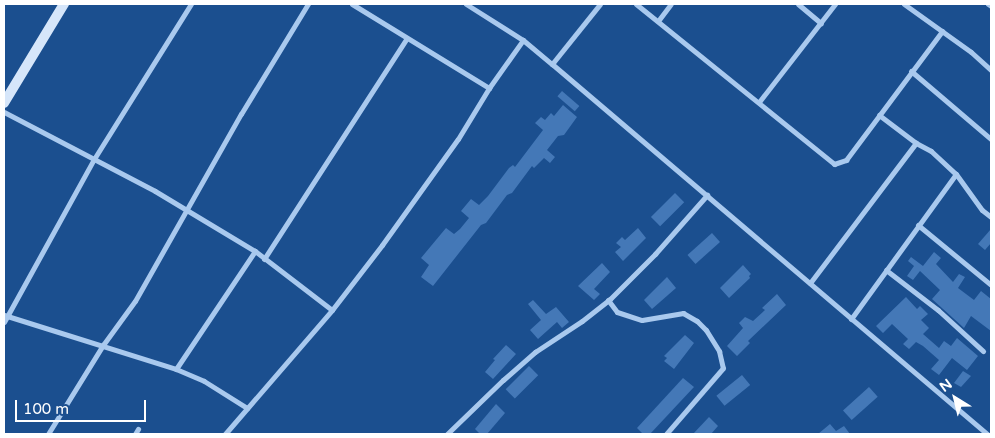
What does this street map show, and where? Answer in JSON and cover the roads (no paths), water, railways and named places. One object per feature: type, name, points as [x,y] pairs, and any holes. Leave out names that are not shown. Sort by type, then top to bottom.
[{"type":"main road","points":[[4,103],[64,4]]},
{"type":"street","points":[[4,322],[6,315],[94,159],[191,4]]},
{"type":"street","points":[[48,434],[104,345],[135,301],[186,210],[308,4]]},
{"type":"street","points":[[352,4],[489,88]]},
{"type":"street","points":[[466,4],[523,40],[987,434]]},
{"type":"street","points":[[552,64],[600,4]]},
{"type":"street","points":[[636,4],[834,164],[846,160],[942,31]]},
{"type":"street","points":[[658,21],[671,4]]},
{"type":"street","points":[[798,4],[821,23]]},
{"type":"street","points":[[759,102],[835,4]]},
{"type":"street","points":[[904,4],[971,52],[991,70]]},
{"type":"street","points":[[264,259],[408,38]]},
{"type":"street","points":[[225,434],[332,310],[382,245],[458,139],[489,88],[523,40]]},
{"type":"street","points":[[911,71],[991,139]]},
{"type":"street","points":[[4,112],[94,159],[255,251],[332,310]]},
{"type":"street","points":[[880,114],[916,143],[932,151],[956,174],[982,210],[991,217]]},
{"type":"street","points":[[810,283],[916,143]]},
{"type":"street","points":[[851,319],[956,174]]},
{"type":"street","points":[[447,434],[535,352],[582,321],[608,300],[655,254],[707,195]]},
{"type":"street","points":[[918,225],[991,285]]},
{"type":"street","points":[[176,369],[255,251]]},
{"type":"street","points":[[886,270],[938,310],[982,351]]},
{"type":"street","points":[[608,300],[617,312],[642,320],[682,313],[697,321],[706,330],[719,351],[722,368],[666,434]]},
{"type":"street","points":[[6,315],[176,369],[204,381],[247,408]]}]
